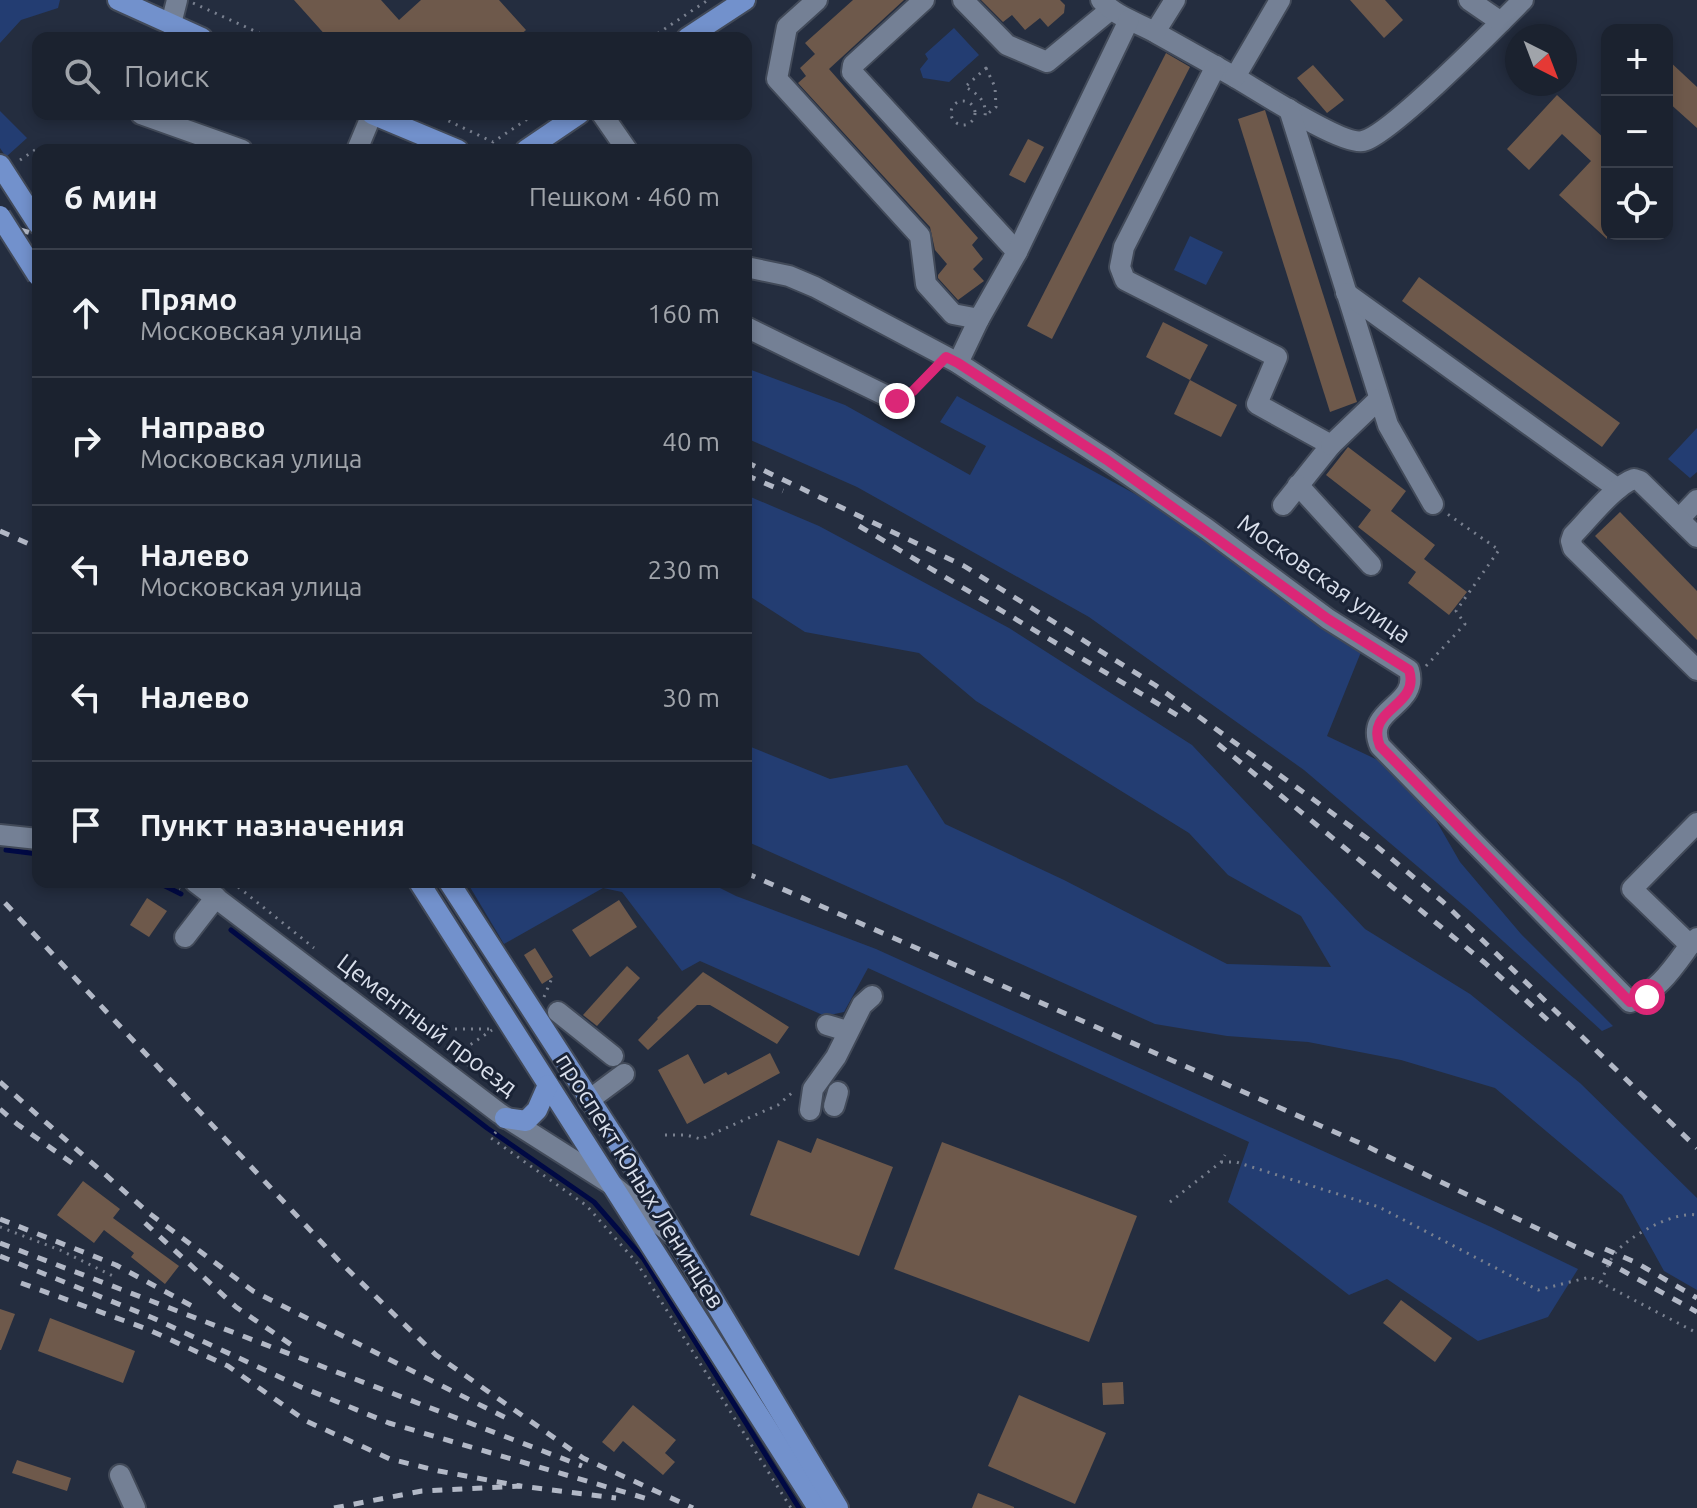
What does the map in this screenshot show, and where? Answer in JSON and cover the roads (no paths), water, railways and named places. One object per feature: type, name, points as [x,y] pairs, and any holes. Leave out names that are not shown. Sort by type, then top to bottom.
[{"type":"main road","points":[[118,0],[189,32]]},
{"type":"main road","points":[[696,32],[745,0]]},
{"type":"main road","points":[[386,120],[444,144]]},
{"type":"main road","points":[[535,144],[570,120]]},
{"type":"main road","points":[[6,166],[32,213]]},
{"type":"main road","points":[[0,216],[32,267]]},
{"type":"main road","name":"проспект Юных Ленинцев","points":[[423,888],[818,1508]]},
{"type":"main road","name":"проспект Юных Ленинцев","points":[[453,888],[638,1174],[838,1508]]},
{"type":"main road","points":[[505,1118],[526,1121],[537,1110],[548,1085]]},
{"type":"street","points":[[171,24],[177,0]]},
{"type":"street","points":[[817,0],[787,27],[777,79],[920,236],[926,284],[953,314],[979,319]]},
{"type":"street","points":[[924,0],[853,65],[852,72],[1017,252]]},
{"type":"street","points":[[963,0],[1007,45],[1047,62],[1106,5],[1289,109],[1334,133],[1359,142],[1374,138],[1523,0]]},
{"type":"street","points":[[1155,32],[1175,0]]},
{"type":"street","points":[[1235,77],[1280,0]]},
{"type":"street","points":[[1469,0],[1501,22]]},
{"type":"street","points":[[952,360],[1017,252],[1129,20]]},
{"type":"street","points":[[1216,66],[1124,247],[1120,267],[1125,280],[1277,357],[1257,404],[1331,445]]},
{"type":"street","points":[[1289,109],[1391,433],[1433,504]]},
{"type":"street","points":[[158,120],[225,144]]},
{"type":"street","points":[[360,144],[370,120]]},
{"type":"street","points":[[606,120],[623,144]]},
{"type":"street","name":"Московская улица","points":[[752,268],[789,276],[815,287],[952,360],[1120,468],[1328,619],[1409,670],[1412,681],[1408,692],[1377,724],[1375,735],[1380,746],[1630,1002],[1647,997],[1694,941]]},
{"type":"street","points":[[1346,293],[1618,489]]},
{"type":"street","points":[[752,330],[897,401]]},
{"type":"street","points":[[1283,505],[1331,445],[1379,399]]},
{"type":"street","points":[[1697,537],[1640,481],[1634,479],[1626,481],[1573,535],[1571,541],[1573,548],[1697,670]]},
{"type":"street","points":[[1298,485],[1371,565]]},
{"type":"street","points":[[1679,519],[1697,500]]},
{"type":"street","points":[[1694,941],[1632,889],[1697,823]]},
{"type":"street","points":[[0,835],[32,838]]},
{"type":"street","name":"Цементный проезд","points":[[203,888],[505,1118],[611,1184],[675,1237]]},
{"type":"street","points":[[185,937],[216,897]]},
{"type":"street","points":[[810,1110],[813,1089],[836,1057],[837,1028],[872,996]]},
{"type":"street","points":[[550,1005],[613,1056]]},
{"type":"street","points":[[589,1100],[624,1074]]},
{"type":"street","points":[[611,1184],[638,1174]]},
{"type":"street","points":[[120,1475],[135,1508]]},
{"type":"waterway","points":[[6,850],[32,853]]},
{"type":"waterway","points":[[169,888],[181,894]]},
{"type":"waterway","points":[[231,930],[487,1128],[594,1202],[643,1258],[799,1508]]},
{"type":"railway","points":[[0,224],[32,233]]},
{"type":"railway","points":[[752,465],[964,566],[1155,685],[1368,839],[1443,902],[1697,1148]]},
{"type":"railway","points":[[752,478],[783,491]]},
{"type":"railway","points":[[859,526],[1182,718]]},
{"type":"railway","points":[[0,531],[32,545]]},
{"type":"railway","points":[[1218,744],[1485,963],[1552,1024]]},
{"type":"railway","points":[[752,876],[1362,1144],[1609,1263],[1697,1312]]},
{"type":"railway","points":[[5,903],[339,1261],[436,1355],[583,1458],[693,1508]]},
{"type":"railway","points":[[0,1082],[150,1214],[253,1291],[512,1421]]},
{"type":"railway","points":[[0,1109],[79,1168]]},
{"type":"railway","points":[[0,1219],[116,1265],[192,1306]]},
{"type":"railway","points":[[145,1223],[236,1307],[296,1348]]},
{"type":"railway","points":[[0,1243],[582,1466]]},
{"type":"railway","points":[[1605,1249],[1635,1262],[1697,1298]]},
{"type":"railway","points":[[0,1256],[153,1318],[301,1387],[389,1423],[648,1499]]},
{"type":"railway","points":[[21,1283],[147,1329],[228,1366],[306,1421],[390,1459],[520,1486]]},
{"type":"railway","points":[[334,1508],[422,1491],[520,1486],[616,1498]]}]
